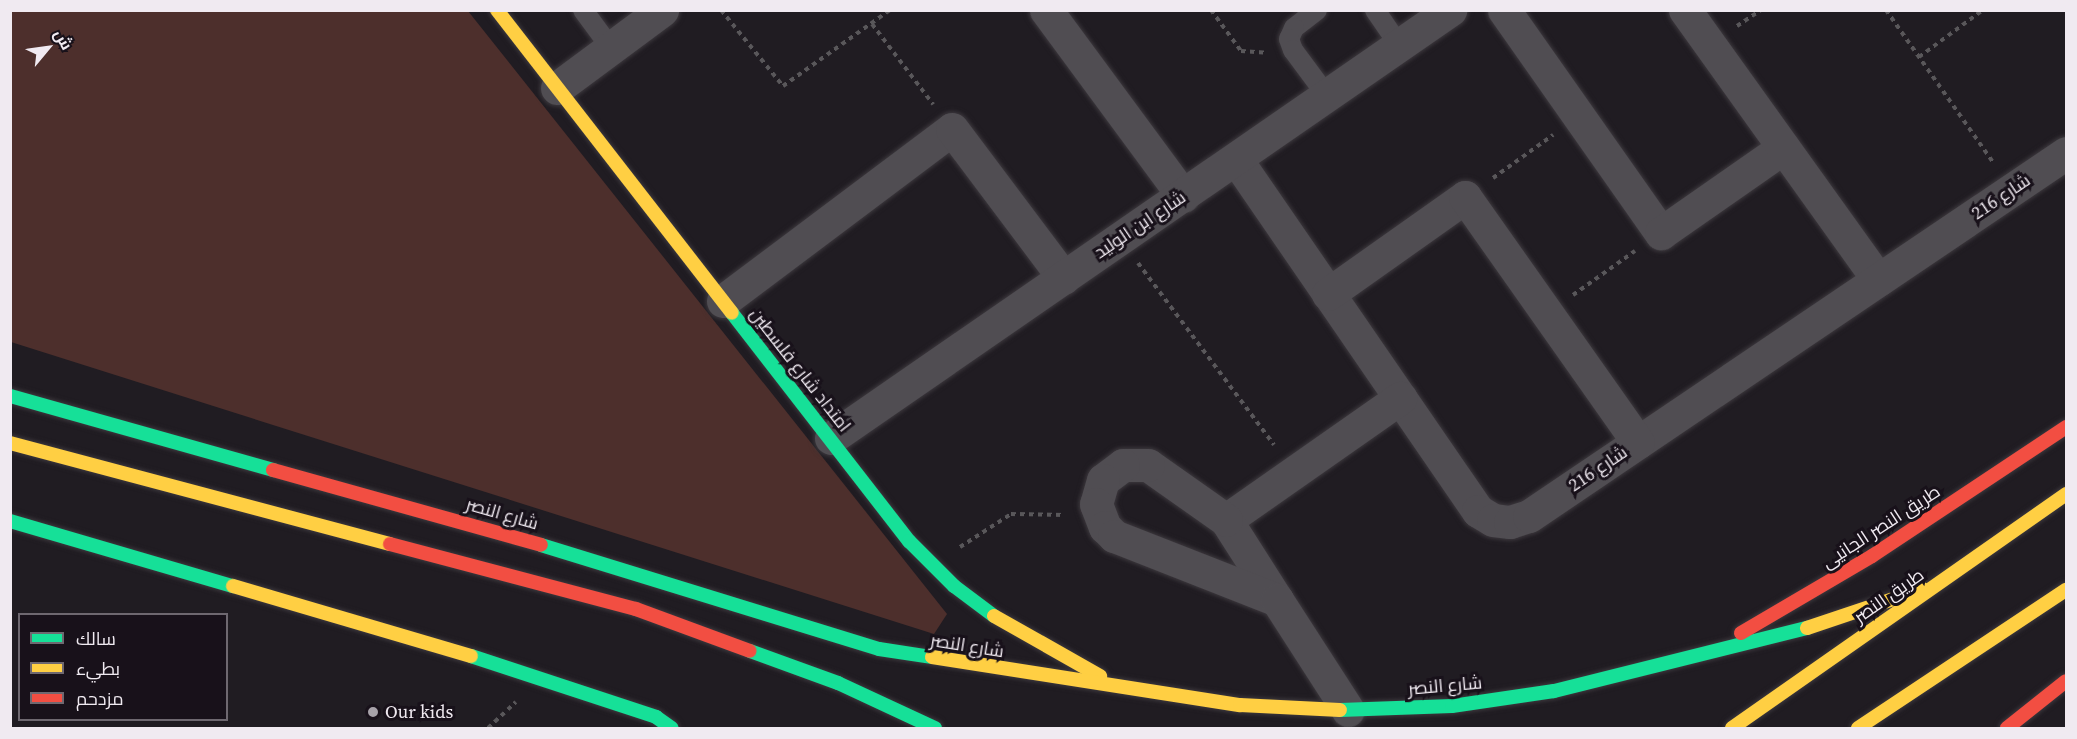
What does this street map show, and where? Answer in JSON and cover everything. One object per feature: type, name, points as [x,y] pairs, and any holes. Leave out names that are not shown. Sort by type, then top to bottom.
[{"type":"main road","name":"امتداد شارع فلسطين","points":[[497,10],[909,541],[934,566],[1005,625],[1129,691]]},
{"type":"main road","name":"شارع النصر","points":[[10,396],[637,571],[879,649],[1129,691],[1240,705],[1348,710],[1452,706],[1554,692],[1817,625],[1936,584]]},
{"type":"main road","name":"طريق النصر الجانيى","points":[[1711,651],[1872,556],[2067,427]]},
{"type":"main road","points":[[10,443],[636,609],[838,683],[935,729]]},
{"type":"main road","name":"طريق النصر","points":[[1732,729],[2067,494]]},
{"type":"main road","points":[[10,521],[543,677],[656,717],[672,729]]},
{"type":"main road","points":[[1858,729],[2067,590]]},
{"type":"main road","points":[[2007,729],[2067,681]]},
{"type":"street","points":[[557,88],[662,10]]},
{"type":"street","points":[[1046,10],[1183,196]]},
{"type":"street","name":"شارع ابن الوليد","points":[[831,438],[1450,10]]},
{"type":"street","points":[[1504,10],[1660,233],[1783,148]]},
{"type":"street","points":[[1685,10],[1878,280]]},
{"type":"street","points":[[723,301],[952,129],[1064,278]]},
{"type":"street","name":"شارع 216","points":[[1236,159],[1478,511],[1493,520],[1510,522],[1529,516],[2067,153]]},
{"type":"street","points":[[1328,294],[1465,197],[1638,442]]},
{"type":"street","points":[[1226,520],[1400,398]]},
{"type":"street","points":[[1277,600],[1114,536],[1099,516],[1096,504],[1103,480],[1124,465],[1135,463],[1148,465],[1226,520],[1348,710]]},
{"type":"lane","points":[[583,10],[611,48]]},
{"type":"lane","points":[[1317,10],[1294,28],[1290,45],[1327,96]]},
{"type":"lane","points":[[1375,10],[1399,45]]},
{"type":"path","points":[[721,10],[783,86],[890,10]]},
{"type":"path","points":[[1211,10],[1241,51],[1258,55],[1290,45]]},
{"type":"path","points":[[1886,10],[2012,189]]},
{"type":"path","points":[[1919,57],[1983,10]]},
{"type":"path","points":[[872,24],[952,129]]},
{"type":"path","points":[[1465,197],[1579,117]]},
{"type":"path","points":[[1547,313],[1660,233]]},
{"type":"path","points":[[1120,239],[1294,472]]},
{"type":"path","points":[[934,566],[992,523],[1011,514],[1099,516]]},
{"type":"shaded area","points":[[11,11],[468,11],[947,614],[934,634],[11,342]]},
{"type":"traffic: fast","points":[[732,313],[909,541],[954,586],[994,616]]},
{"type":"traffic: fast","points":[[10,396],[273,470]]},
{"type":"traffic: fast","points":[[10,521],[233,586]]},
{"type":"traffic: fast","points":[[541,545],[879,649],[932,657]]},
{"type":"traffic: fast","points":[[1340,710],[1452,706],[1554,691],[1807,628]]},
{"type":"traffic: fast","points":[[750,651],[838,683],[935,728]]},
{"type":"traffic: fast","points":[[471,656],[656,717],[672,728]]},
{"type":"traffic: slow","points":[[497,10],[732,313]]},
{"type":"traffic: slow","points":[[10,443],[390,544]]},
{"type":"traffic: slow","points":[[1732,728],[2066,494]]},
{"type":"traffic: slow","points":[[233,586],[471,656]]},
{"type":"traffic: slow","points":[[1807,628],[1923,589]]},
{"type":"traffic: slow","points":[[1858,728],[2066,590]]},
{"type":"traffic: slow","points":[[994,616],[1100,676]]},
{"type":"traffic: slow","points":[[932,657],[1240,705],[1340,710]]},
{"type":"traffic: jam","points":[[1741,633],[1872,556],[2066,427]]},
{"type":"traffic: jam","points":[[273,470],[541,545]]},
{"type":"traffic: jam","points":[[390,544],[636,609],[750,651]]},
{"type":"traffic: jam","points":[[2007,728],[2066,681]]},
{"type":"place","name":"Our kids","points":[[373,712]]}]
